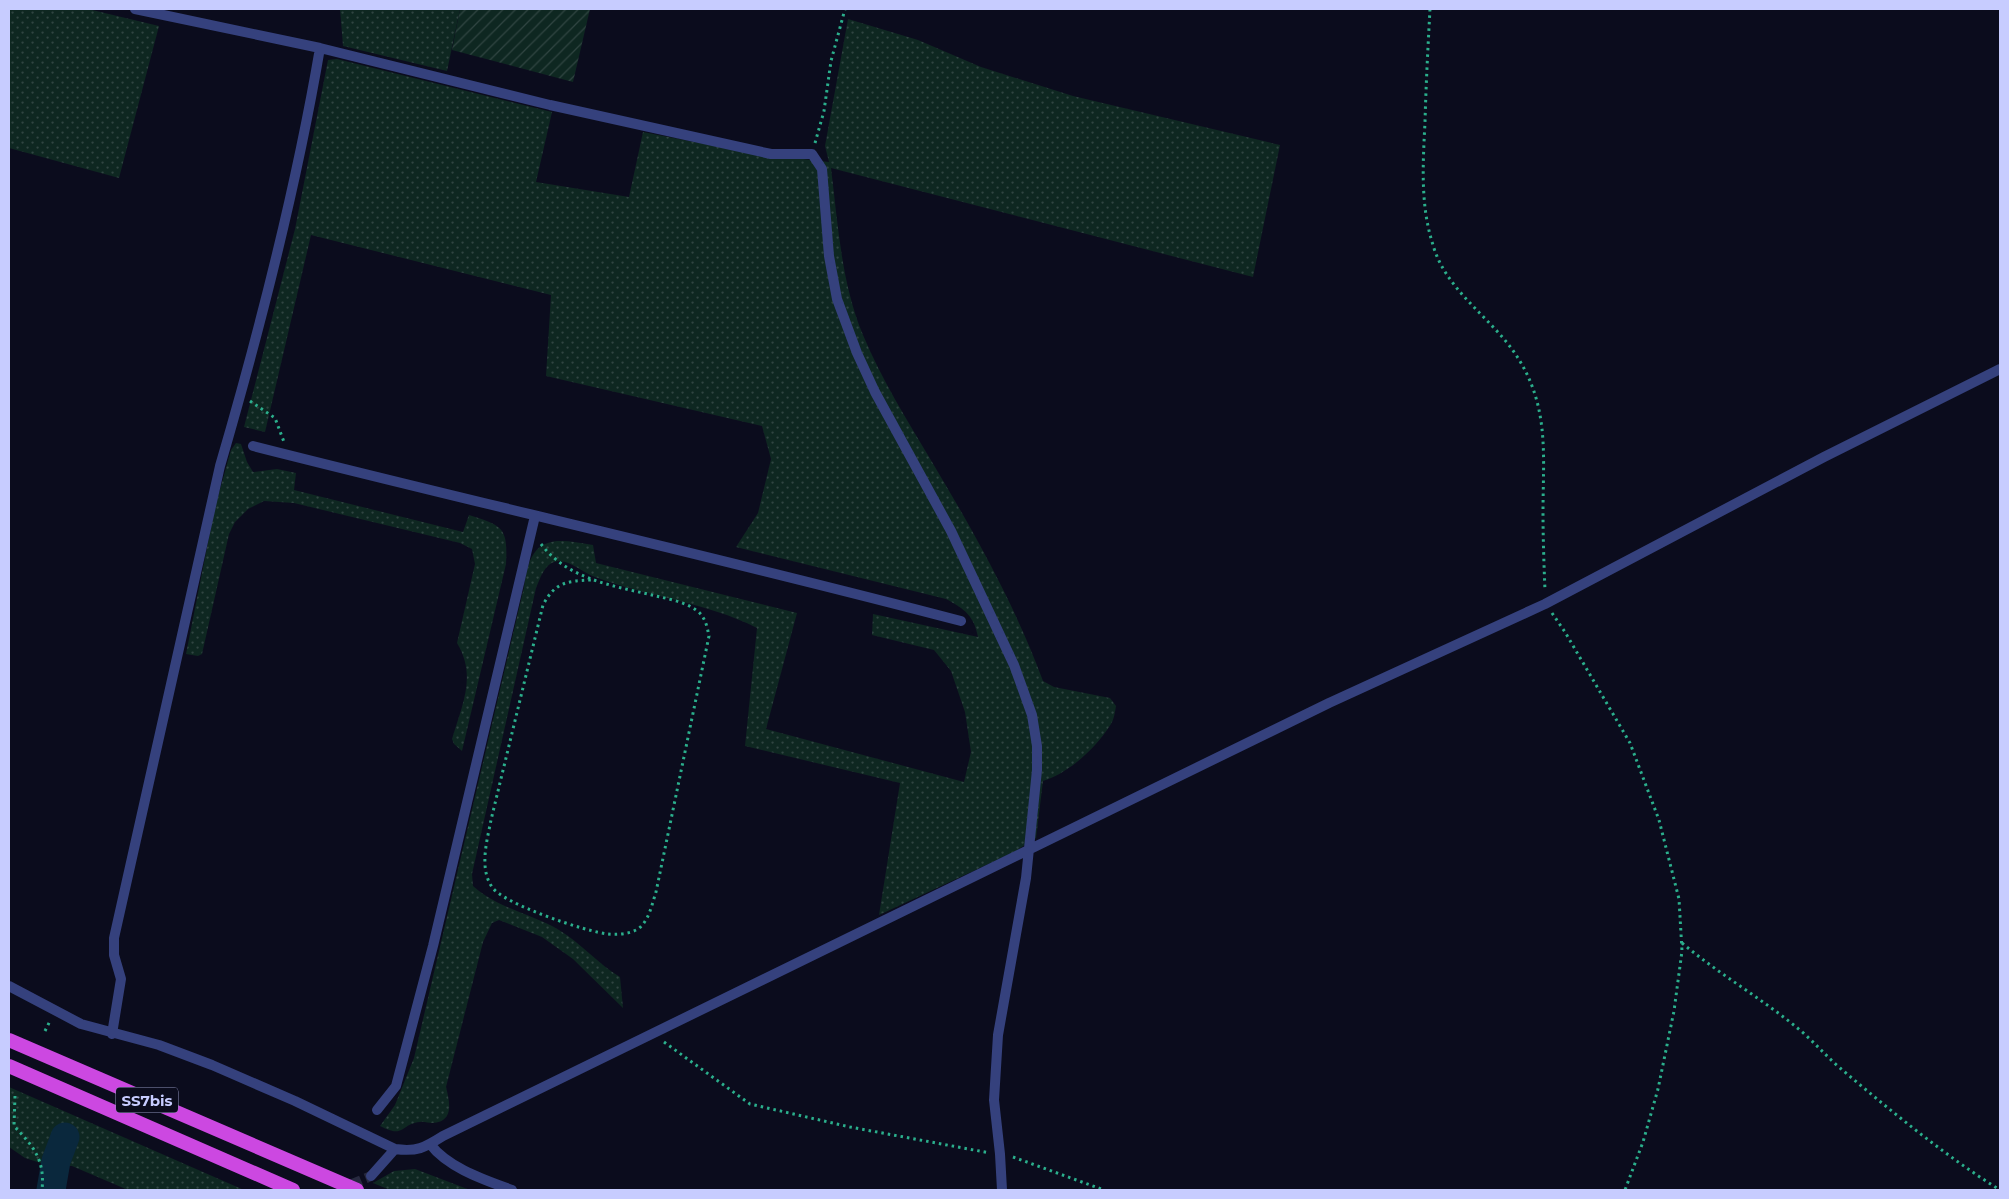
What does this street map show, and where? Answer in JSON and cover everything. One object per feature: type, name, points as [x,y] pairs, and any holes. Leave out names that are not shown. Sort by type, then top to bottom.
[{"type":"highway","name":"SS7bis","points":[[9,1040],[357,1190]]},
{"type":"highway","name":"SS7bis","points":[[9,1066],[293,1190]]},
{"type":"street","points":[[135,9],[320,48],[550,105],[761,152],[812,154],[822,169],[829,256],[837,299],[857,353],[875,392],[951,530],[1014,665],[1032,715],[1037,746],[1037,770],[1025,887],[998,1035],[994,1100],[1002,1190]]},
{"type":"street","points":[[112,1034],[121,979],[114,955],[114,938],[220,466],[241,396],[301,150],[320,48]]},
{"type":"street","points":[[9,986],[81,1024],[112,1034],[159,1045],[212,1065],[295,1101],[395,1150],[412,1151],[430,1144],[1329,703],[1545,604],[1824,457],[2000,369]]},
{"type":"street","points":[[253,446],[534,516],[840,589],[961,621]]},
{"type":"street","points":[[377,1110],[396,1086],[433,946],[534,516]]},
{"type":"street","points":[[430,1144],[437,1152],[469,1172],[512,1190]]},
{"type":"street","points":[[371,1176],[395,1150]]},
{"type":"path","points":[[812,154],[824,110],[831,61],[845,9]]},
{"type":"path","points":[[1430,9],[1423,171],[1425,218],[1438,262],[1451,281],[1516,354],[1527,374],[1540,411],[1544,440],[1545,604],[1566,632],[1630,742],[1659,820],[1678,899],[1682,942],[1674,1011],[1658,1089],[1643,1142],[1625,1190]]},
{"type":"path","points":[[241,396],[275,418],[289,455]]},
{"type":"path","points":[[531,530],[560,565],[591,580],[673,600],[697,610],[706,622],[709,636],[652,905],[638,928],[623,934],[606,934],[584,928],[516,904],[500,896],[491,886],[486,871],[485,853],[491,820],[543,605],[550,593],[559,586],[571,581],[591,580]]},
{"type":"path","points":[[1682,942],[1710,966],[1757,996],[1802,1032],[1839,1067],[1964,1168],[2000,1190]]},
{"type":"path","points":[[654,1033],[750,1104],[850,1127],[1020,1158],[1104,1190]]},
{"type":"path","points":[[15,1096],[14,1126],[39,1155],[43,1177],[42,1190]]},
{"type":"green space","points":[[9,9],[88,9],[159,26],[119,178],[9,148]]},
{"type":"green space","points":[[340,9],[460,9],[447,71],[343,46]]},
{"type":"green space","points":[[460,9],[590,9],[573,82],[452,50]]},
{"type":"green space","points":[[848,19],[918,40],[981,67],[1073,96],[1280,145],[1253,277],[831,168],[845,274],[863,335],[878,368],[993,569],[1020,625],[1043,681],[1054,687],[1110,698],[1116,706],[1112,722],[1098,742],[1072,766],[1043,781],[1036,838],[1014,852],[879,915],[900,783],[745,746],[757,628],[718,612],[615,584],[564,562],[560,561],[551,564],[544,570],[536,588],[472,874],[473,886],[493,900],[559,930],[620,977],[623,1008],[573,959],[542,937],[499,920],[492,923],[483,942],[446,1087],[449,1099],[447,1115],[439,1122],[414,1123],[402,1130],[388,1130],[380,1126],[395,1105],[414,1058],[527,570],[531,558],[537,549],[554,541],[593,545],[596,563],[797,613],[766,729],[964,782],[971,752],[965,712],[951,671],[934,650],[872,635],[873,614],[978,637],[974,624],[968,614],[946,599],[736,547],[758,513],[771,459],[762,426],[546,376],[551,295],[311,235],[265,432],[244,427],[295,229],[328,60],[337,59],[552,112],[536,182],[629,197],[643,132],[751,153],[829,162],[825,146]]},
{"type":"green space","points":[[236,443],[241,444],[247,462],[253,472],[277,469],[296,473],[294,490],[463,532],[469,515],[489,522],[501,530],[506,542],[506,564],[462,751],[454,744],[452,739],[466,691],[467,679],[463,655],[457,643],[475,564],[472,549],[460,543],[294,503],[264,501],[248,509],[235,522],[229,534],[202,654],[198,656],[186,654],[215,507],[231,450]]},
{"type":"green space","points":[[9,1087],[244,1190],[128,1190],[72,1166],[50,1166],[25,1158],[9,1147]]},
{"type":"green space","points":[[415,1169],[470,1190],[390,1190],[373,1183],[394,1171]]},
{"type":"waterway","points":[[51,1190],[56,1161],[65,1137]]},
{"type":"tunnel","points":[[338,1190],[371,1176]]}]
